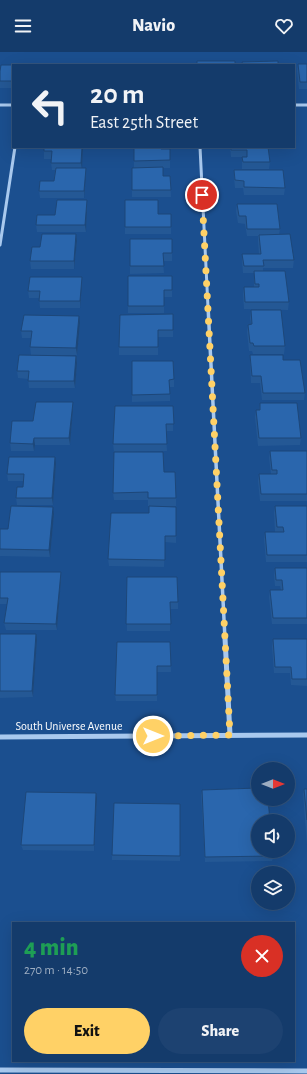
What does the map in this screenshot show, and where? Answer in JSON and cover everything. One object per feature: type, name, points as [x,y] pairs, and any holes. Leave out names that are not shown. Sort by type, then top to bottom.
[{"type":"street","points":[[0,105],[12,105]]},
{"type":"street","points":[[295,105],[307,105]]},
{"type":"street","points":[[0,245],[15,148]]},
{"type":"street","points":[[200,148],[230,735]]},
{"type":"street","name":"South Universe Avenue","points":[[0,736],[307,735]]},
{"type":"street","points":[[0,1070],[241,1072],[307,1071]]},
{"type":"building","points":[[197,61],[235,61],[235,64],[197,64]]},
{"type":"building","points":[[278,61],[278,64],[243,64],[242,62]]},
{"type":"building","points":[[298,64],[307,64],[307,82],[300,82]]},
{"type":"building","points":[[1,65],[12,65],[12,81],[0,81]]},
{"type":"building","points":[[44,148],[82,148],[81,163],[51,163],[52,151],[44,151]]},
{"type":"building","points":[[134,148],[170,149],[170,160],[134,161]]},
{"type":"building","points":[[231,148],[268,148],[270,162],[243,162],[242,157],[247,157],[247,150],[231,150]]},
{"type":"building","points":[[163,167],[163,176],[170,176],[171,190],[132,190],[132,168]]},
{"type":"building","points":[[56,168],[86,168],[84,191],[39,191],[40,181],[54,181]]},
{"type":"building","points":[[234,170],[283,170],[285,188],[244,187],[244,181],[235,180]]},
{"type":"building","points":[[57,200],[87,200],[85,225],[36,225],[37,215],[55,215]]},
{"type":"building","points":[[125,200],[158,200],[158,214],[171,214],[171,227],[125,227]]},
{"type":"building","points":[[237,204],[277,204],[280,229],[247,229],[246,216],[239,216]]},
{"type":"building","points":[[42,234],[76,234],[74,261],[30,261],[32,247],[40,247]]},
{"type":"building","points":[[290,234],[294,260],[263,260],[264,266],[244,266],[242,254],[261,254],[259,235]]},
{"type":"building","points":[[130,239],[172,239],[172,253],[163,253],[164,266],[130,266]]},
{"type":"building","points":[[254,271],[285,271],[289,302],[245,302],[244,287],[259,287],[259,284],[255,284]]},
{"type":"building","points":[[128,276],[172,276],[172,290],[164,290],[164,306],[128,306]]},
{"type":"building","points":[[30,277],[82,277],[80,301],[39,301],[40,291],[28,291]]},
{"type":"building","points":[[251,310],[281,310],[285,346],[254,346],[253,343],[250,343],[248,325],[252,324]]},
{"type":"building","points":[[173,314],[173,330],[158,330],[158,347],[119,347],[120,315]]},
{"type":"building","points":[[24,315],[79,316],[76,348],[30,347],[32,331],[21,331]]},
{"type":"building","points":[[19,355],[76,356],[74,381],[28,381],[29,371],[17,371]]},
{"type":"building","points":[[250,355],[283,355],[283,360],[300,360],[305,393],[263,393],[261,376],[252,376]]},
{"type":"building","points":[[132,361],[173,361],[174,379],[169,380],[170,394],[132,395]]},
{"type":"building","points":[[36,402],[73,402],[69,438],[34,438],[33,444],[10,443],[12,421],[33,421]]},
{"type":"building","points":[[260,403],[297,403],[301,438],[259,438],[256,410],[260,410]]},
{"type":"building","points":[[115,406],[173,406],[174,424],[166,424],[167,444],[113,444]]},
{"type":"building","points":[[270,451],[307,451],[307,494],[261,494],[259,474],[277,474],[277,470],[272,470]]},
{"type":"building","points":[[114,452],[163,452],[164,472],[175,472],[176,498],[148,498],[148,492],[113,493]]},
{"type":"building","points":[[9,457],[55,457],[52,498],[16,498],[17,487],[23,487],[24,474],[7,474]]},
{"type":"building","points":[[11,506],[53,507],[49,550],[0,549],[0,529],[8,529]]},
{"type":"building","points":[[149,506],[176,507],[176,536],[165,536],[165,560],[108,559],[111,513],[149,513]]},
{"type":"building","points":[[275,506],[307,506],[307,555],[267,555],[265,532],[284,532],[283,527],[277,527]]},
{"type":"building","points":[[275,568],[307,568],[307,618],[273,618],[270,590],[283,590],[282,580],[276,580]]},
{"type":"building","points":[[0,572],[61,572],[56,624],[4,623],[8,598],[0,598]]},
{"type":"building","points":[[127,577],[177,577],[178,602],[170,602],[171,624],[126,624]]},
{"type":"building","points":[[0,634],[36,634],[32,691],[0,691]]},
{"type":"building","points":[[273,639],[307,639],[307,679],[292,679],[291,667],[275,667]]},
{"type":"building","points":[[117,642],[170,642],[171,666],[157,666],[157,695],[115,695]]},
{"type":"building","points":[[251,788],[251,806],[269,806],[269,814],[251,814],[251,856],[205,857],[202,790]]},
{"type":"building","points":[[304,789],[307,789],[307,820]]},
{"type":"building","points":[[26,792],[96,793],[94,845],[21,845]]},
{"type":"building","points":[[114,803],[180,804],[180,856],[112,855]]},
{"type":"route","points":[[153,736],[230,735],[202,195]]}]
